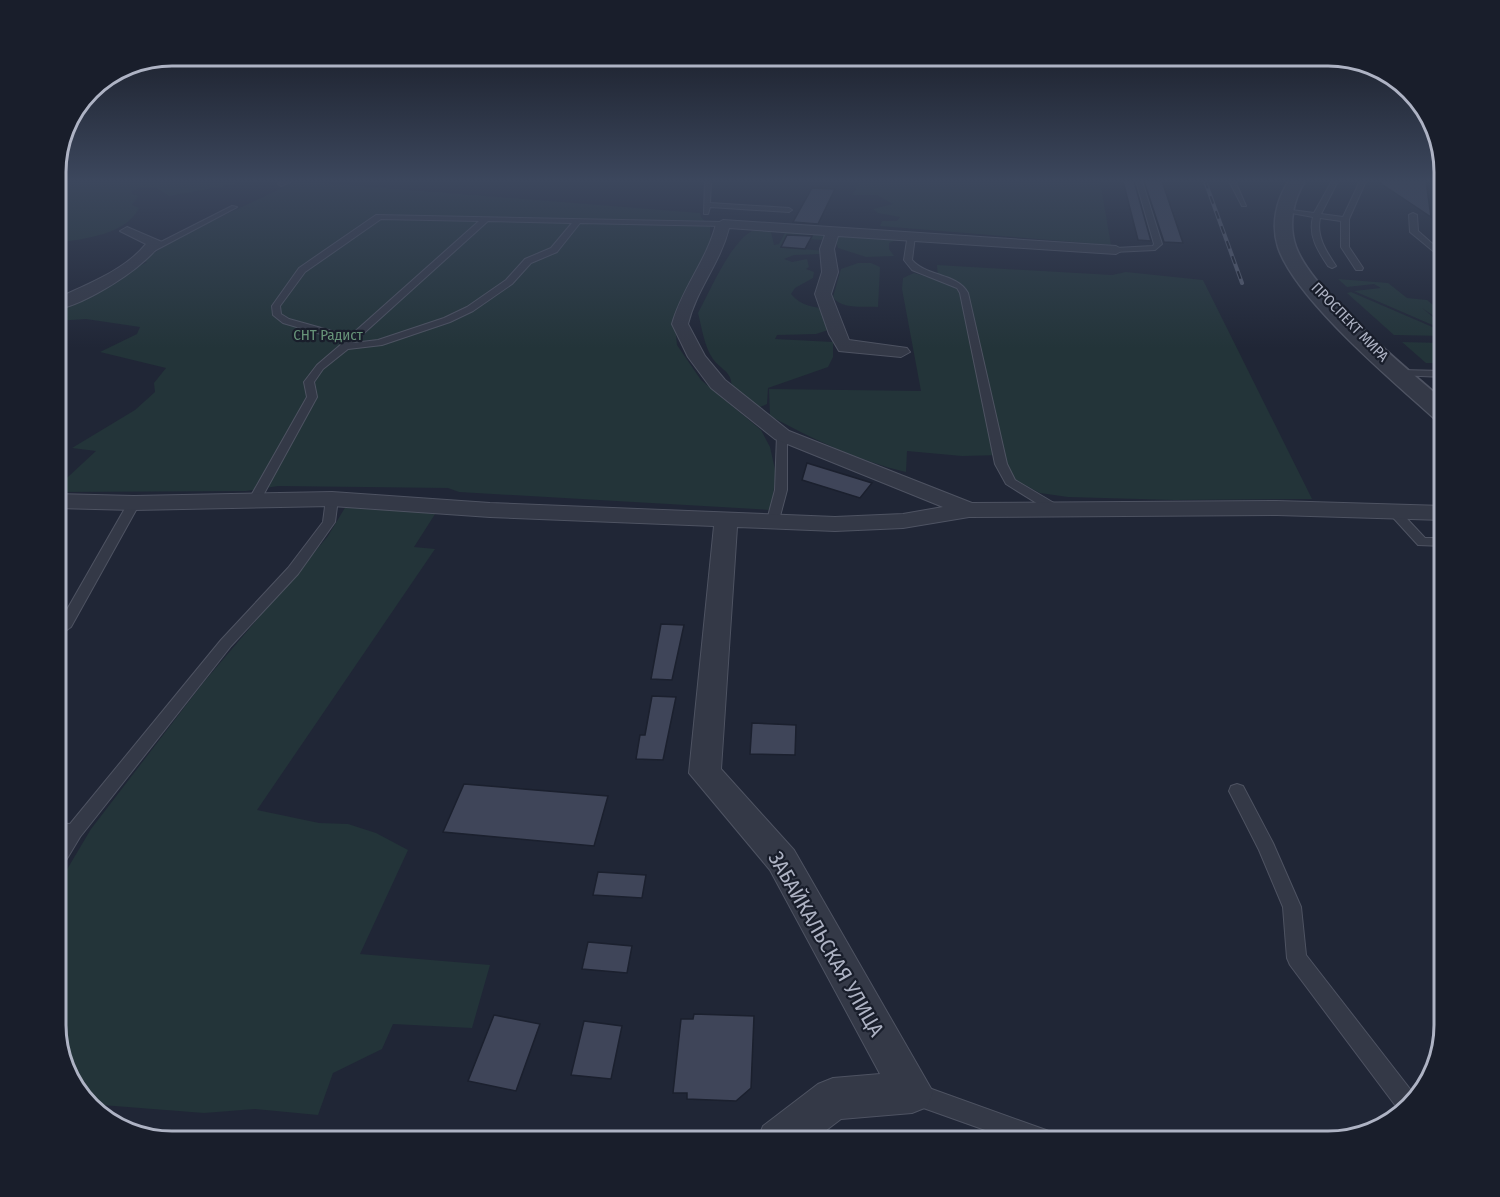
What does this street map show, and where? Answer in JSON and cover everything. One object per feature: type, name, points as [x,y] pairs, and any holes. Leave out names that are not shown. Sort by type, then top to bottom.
[{"type":"street","points":[[66,300],[128,267],[151,249],[155,242],[141,237]]},
{"type":"street","points":[[720,237],[717,248],[686,302],[680,324],[697,357],[718,384],[754,415],[782,435],[969,510]]},
{"type":"street","points":[[831,237],[827,249],[830,272],[822,294],[832,310],[834,332],[845,346],[901,352]]},
{"type":"street","points":[[924,237],[1116,250]]},
{"type":"street","name":"ПРОСПЕКТ МИРА","points":[[1286,237],[1287,248],[1304,275],[1361,337],[1434,404]]},
{"type":"street","points":[[66,501],[134,503],[332,499],[490,510],[835,524],[903,521],[969,510],[1277,508],[1434,513]]},
{"type":"street","name":"ЗАБАЙКАЛЬСКАЯ УЛИЦА","points":[[726,520],[705,773],[782,860],[912,1092]]},
{"type":"street","points":[[792,1131],[833,1099],[912,1092]]},
{"type":"lane","points":[[151,249],[175,237]]},
{"type":"lane","points":[[350,237],[302,270],[276,306],[277,315],[286,321],[347,343],[379,343],[447,320],[470,309],[509,282],[528,261],[554,250],[565,237]]},
{"type":"lane","points":[[254,501],[312,396],[309,382],[320,367],[466,237]]},
{"type":"lane","points":[[911,237],[908,260],[915,268],[960,286],[964,293],[1001,464],[1010,482],[1055,509]]},
{"type":"lane","points":[[1116,250],[1155,248],[1158,244],[1156,237]]},
{"type":"lane","points":[[1316,237],[1316,244],[1332,266]]},
{"type":"lane","points":[[1345,237],[1345,248],[1359,268]]},
{"type":"lane","points":[[1420,237],[1434,249]]},
{"type":"lane","points":[[1400,373],[1434,374]]},
{"type":"lane","points":[[774,520],[781,490],[782,435]]},
{"type":"lane","points":[[66,845],[225,643],[293,571],[329,522],[332,499]]},
{"type":"lane","points":[[66,623],[134,503]]},
{"type":"lane","points":[[1393,511],[1422,542],[1434,542]]},
{"type":"lane","points":[[1237,791],[1267,848],[1292,907],[1297,958],[1404,1099]]},
{"type":"lane","points":[[66,831],[74,832]]},
{"type":"lane","points":[[912,1092],[1017,1131]]},
{"type":"green space","points":[[66,237],[92,237],[66,242]]},
{"type":"green space","name":"СНТ Радист","points":[[179,237],[710,237],[711,248],[675,325],[677,345],[701,380],[761,430],[770,447],[776,474],[771,510],[459,492],[448,488],[278,486],[246,491],[66,492],[66,479],[96,451],[72,448],[135,410],[155,392],[154,383],[166,368],[100,352],[137,334],[140,327],[86,319],[66,320],[66,304],[147,262],[141,261]]},
{"type":"green space","points":[[744,237],[772,237],[774,245],[779,244],[783,237],[826,237],[824,240],[786,238],[782,247],[824,251],[820,254],[794,255],[784,259],[792,262],[807,259],[809,267],[806,269],[814,272],[813,278],[795,288],[791,294],[812,307],[827,309],[828,330],[816,334],[777,335],[775,339],[833,342],[833,357],[828,367],[768,388],[767,404],[760,407],[749,404],[731,390],[729,375],[713,359],[707,348],[698,313],[716,278]]},
{"type":"green space","points":[[837,237],[899,239],[889,243],[889,249],[894,256],[866,257],[838,248]]},
{"type":"green space","points":[[1012,237],[1110,237],[1111,245]]},
{"type":"green space","points":[[858,263],[871,263],[880,267],[878,307],[847,306],[833,297],[841,269]]},
{"type":"green space","points":[[937,265],[1112,275],[1126,272],[1203,280],[1312,499],[1174,500],[1068,497],[1040,493],[1015,480],[1002,455],[962,456],[907,451],[906,472],[836,449],[770,416],[769,389],[921,391],[902,289],[903,278],[914,273],[934,279],[938,277]]},
{"type":"green space","points":[[1338,279],[1388,283],[1407,298],[1427,300],[1434,306],[1434,316],[1422,308],[1434,318],[1434,326],[1354,291],[1381,288],[1374,284],[1347,287]]},
{"type":"green space","points":[[1351,292],[1434,328],[1434,336],[1394,335],[1347,293]]},
{"type":"green space","points":[[1402,342],[1434,343],[1434,363],[1426,363]]},
{"type":"green space","points":[[346,506],[437,511],[414,547],[435,549],[257,810],[319,823],[348,824],[376,833],[408,850],[360,954],[490,965],[472,1028],[393,1024],[382,1049],[333,1073],[318,1115],[255,1109],[204,1113],[102,1105],[80,1078],[68,1045],[66,1031],[66,871],[91,829],[203,683],[328,536]]},
{"type":"building","points":[[786,237],[812,237],[805,249],[781,247]]},
{"type":"building","points":[[1137,237],[1150,237],[1151,241],[1138,240]]},
{"type":"building","points":[[1162,237],[1181,237],[1183,243],[1164,242]]},
{"type":"building","points":[[807,463],[872,483],[860,498],[802,480]]},
{"type":"building","points":[[661,624],[684,625],[672,680],[651,679]]},
{"type":"building","points":[[652,696],[676,697],[663,760],[636,759],[640,735],[645,735]]},
{"type":"building","points":[[752,723],[796,725],[795,755],[750,754]]},
{"type":"building","points":[[464,784],[608,796],[594,846],[443,832]]},
{"type":"building","points":[[598,872],[646,875],[642,898],[593,895]]},
{"type":"building","points":[[588,942],[632,946],[627,973],[582,969]]},
{"type":"building","points":[[694,1014],[754,1016],[751,1088],[736,1101],[687,1099],[687,1093],[673,1093],[681,1019],[693,1019]]},
{"type":"building","points":[[494,1015],[540,1024],[516,1091],[468,1081]]},
{"type":"building","points":[[584,1021],[622,1026],[611,1079],[571,1075]]},
{"type":"railway","points":[[1225,237],[1242,283]]}]
